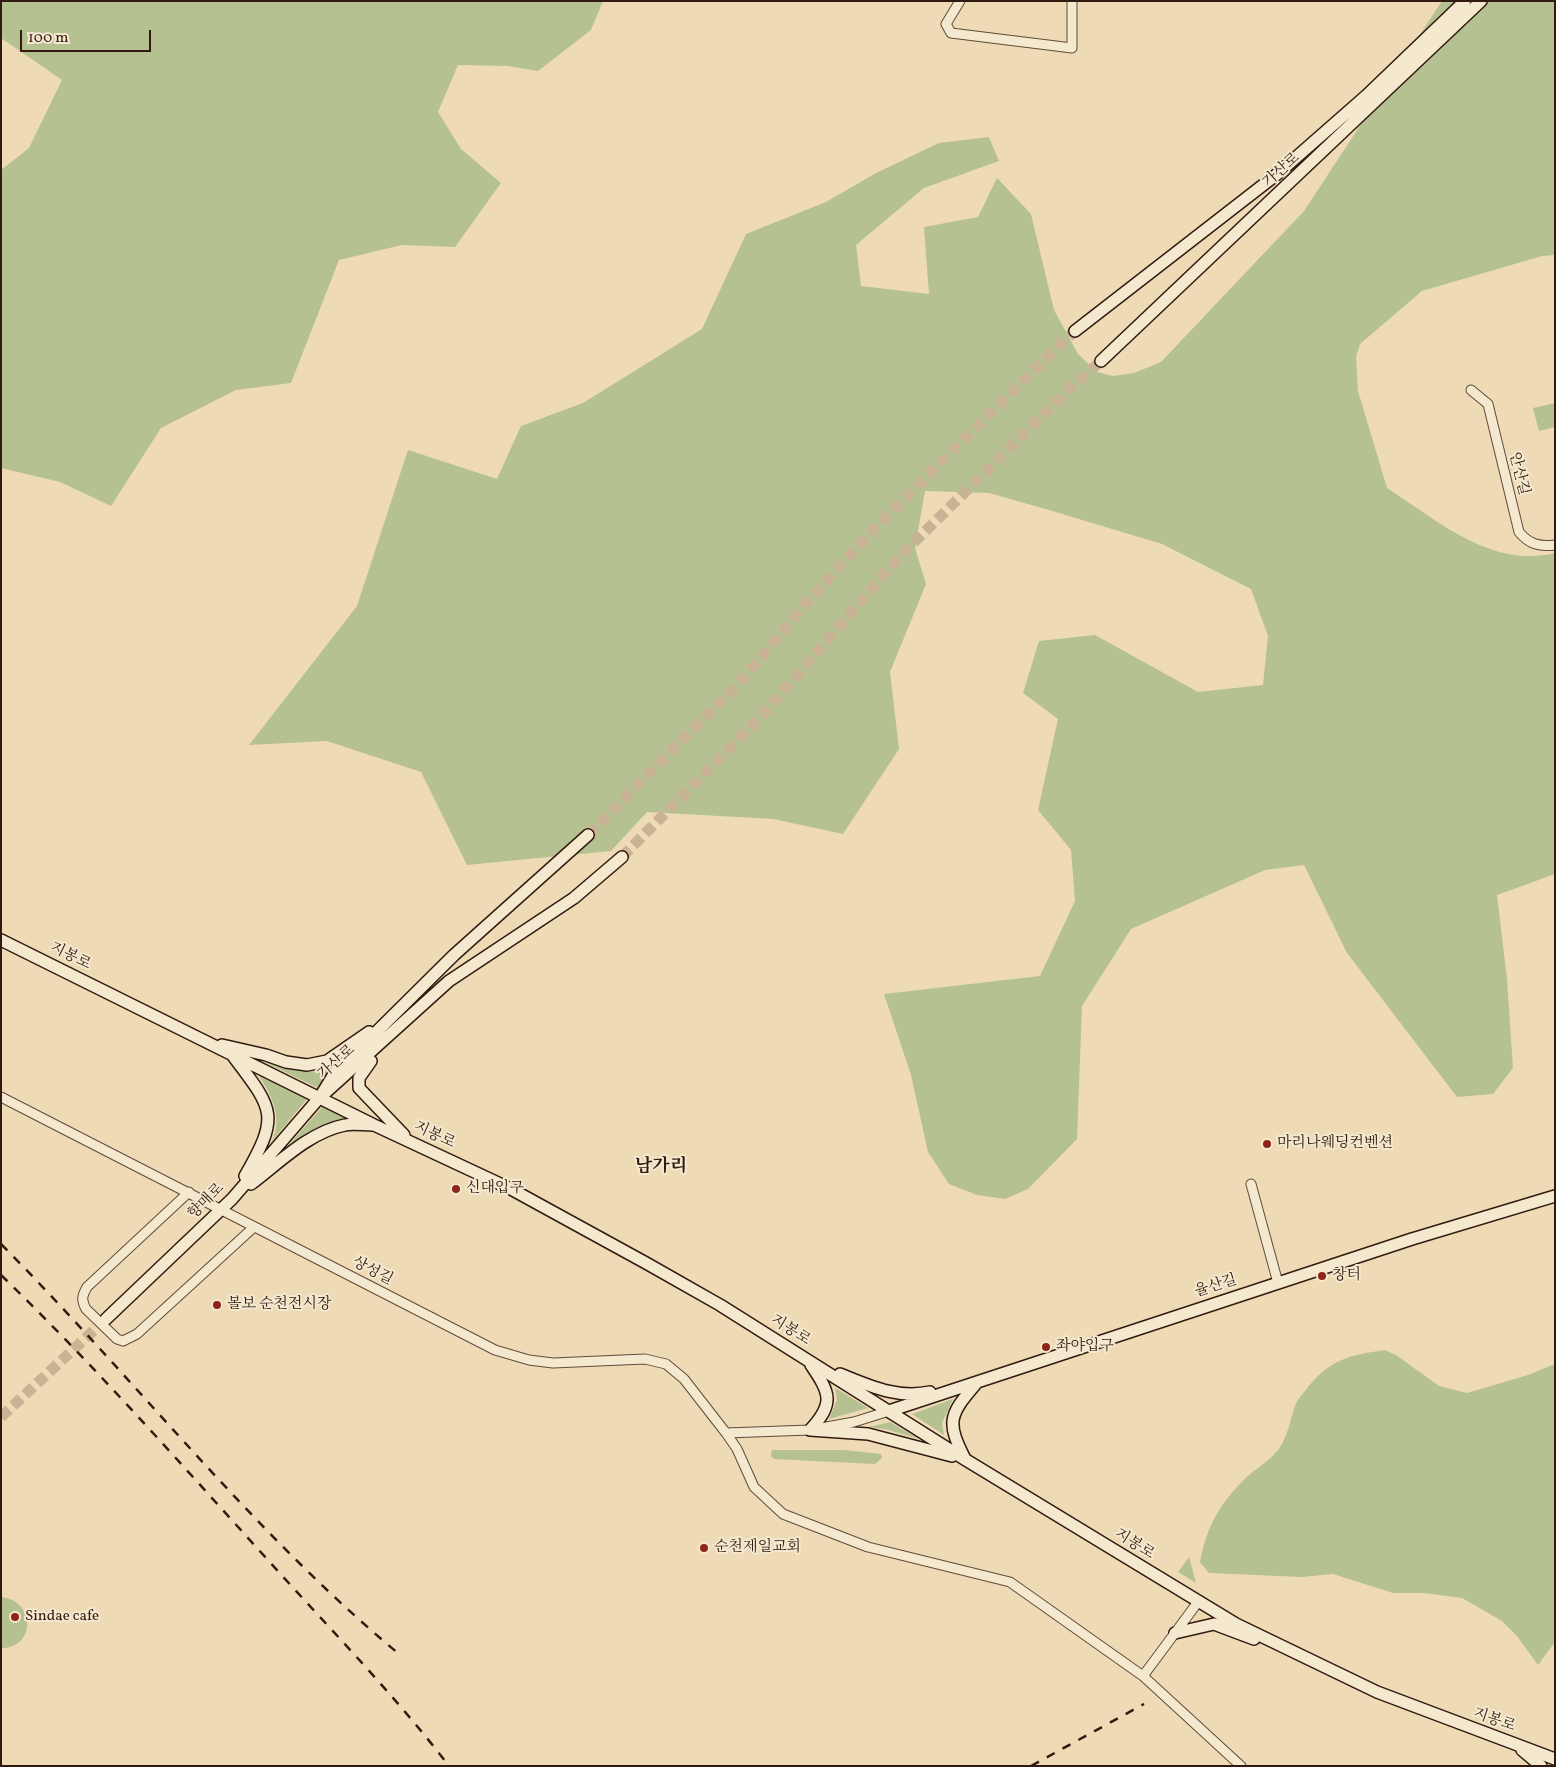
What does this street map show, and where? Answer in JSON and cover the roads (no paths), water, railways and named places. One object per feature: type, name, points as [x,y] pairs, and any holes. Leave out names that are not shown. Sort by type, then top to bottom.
[{"type":"main road","name":"가산로","points":[[1075,331],[1276,175],[1366,96],[1465,1]]},
{"type":"main road","name":"가산로","points":[[1101,361],[1482,1]]},
{"type":"main road","name":"가산로","points":[[408,1011],[454,955],[588,835]]},
{"type":"main road","name":"가산로","points":[[320,1097],[334,1074],[408,1011],[449,981],[574,898],[622,857]]},
{"type":"main road","name":"지봉로","points":[[1,940],[374,1125],[510,1189],[646,1263],[809,1360],[966,1460],[1198,1602],[1279,1646],[1377,1692],[1555,1759]]},
{"type":"main road","points":[[203,1040],[266,1055],[298,1065],[317,1064],[337,1055],[408,1011]]},
{"type":"main road","points":[[408,1011],[364,1069],[358,1083],[359,1088],[367,1099],[410,1142]]},
{"type":"main road","points":[[232,1054],[258,1089],[268,1111],[268,1128],[262,1146],[232,1199]]},
{"type":"main road","name":"향매로","points":[[106,1319],[222,1210],[320,1097]]},
{"type":"main road","points":[[232,1199],[305,1142],[326,1131],[346,1125],[374,1125]]},
{"type":"main road","name":"율산길","points":[[889,1411],[1278,1282],[1555,1196]]},
{"type":"main road","points":[[809,1360],[880,1391],[894,1393],[924,1393],[976,1383]]},
{"type":"main road","points":[[809,1360],[828,1392],[826,1410],[810,1430]]},
{"type":"main road","points":[[966,1460],[953,1434],[952,1424],[962,1400],[976,1383]]},
{"type":"main road","points":[[810,1430],[868,1434],[966,1460]]},
{"type":"main road","points":[[1175,1633],[1214,1624],[1248,1638],[1279,1646]]},
{"type":"main road","points":[[1515,1744],[1541,1766]]},
{"type":"street","points":[[960,1],[946,24],[951,33],[1072,48],[1072,1]]},
{"type":"street","name":"안산길","points":[[1471,390],[1488,404],[1519,532],[1534,544],[1543,547],[1555,546]]},
{"type":"street","name":"상성길","points":[[1,1097],[474,1340],[512,1356],[554,1363],[645,1360],[666,1364],[684,1379],[726,1433],[737,1449],[754,1487],[783,1514],[868,1547],[1010,1582],[1143,1676],[1230,1762],[1241,1766]]},
{"type":"street","points":[[1251,1184],[1278,1282]]},
{"type":"street","points":[[189,1192],[87,1287],[82,1296],[86,1309],[117,1339],[123,1341],[131,1339],[254,1226]]},
{"type":"street","points":[[726,1433],[810,1430],[854,1422],[889,1411]]},
{"type":"street","points":[[1143,1676],[1198,1602]]},
{"type":"tunnel","points":[[588,835],[740,682],[809,600],[869,534],[1075,331]]},
{"type":"tunnel","points":[[622,857],[765,712],[900,556],[1077,382],[1101,361]]},
{"type":"tunnel","points":[[1,1417],[106,1319]]},
{"type":"railway","points":[[1,1244],[51,1295],[244,1506],[345,1607],[399,1654]]},
{"type":"railway","points":[[1,1275],[70,1344],[169,1451],[383,1686],[449,1766]]},
{"type":"railway","points":[[1031,1766],[1144,1704]]},
{"type":"place","name":"마리나웨딩컨벤션","points":[[1267,1144]]},
{"type":"place","name":"신대입구","points":[[456,1189]]},
{"type":"place","name":"창터","points":[[1322,1276]]},
{"type":"place","name":"볼보 순천전시장","points":[[217,1305]]},
{"type":"place","name":"좌야입구","points":[[1046,1347]]},
{"type":"place","name":"순천제일교회","points":[[704,1548]]},
{"type":"place","name":"Sindae cafe","points":[[15,1617]]},
{"type":"district","name":"남가리","points":[[661,1168]]}]
